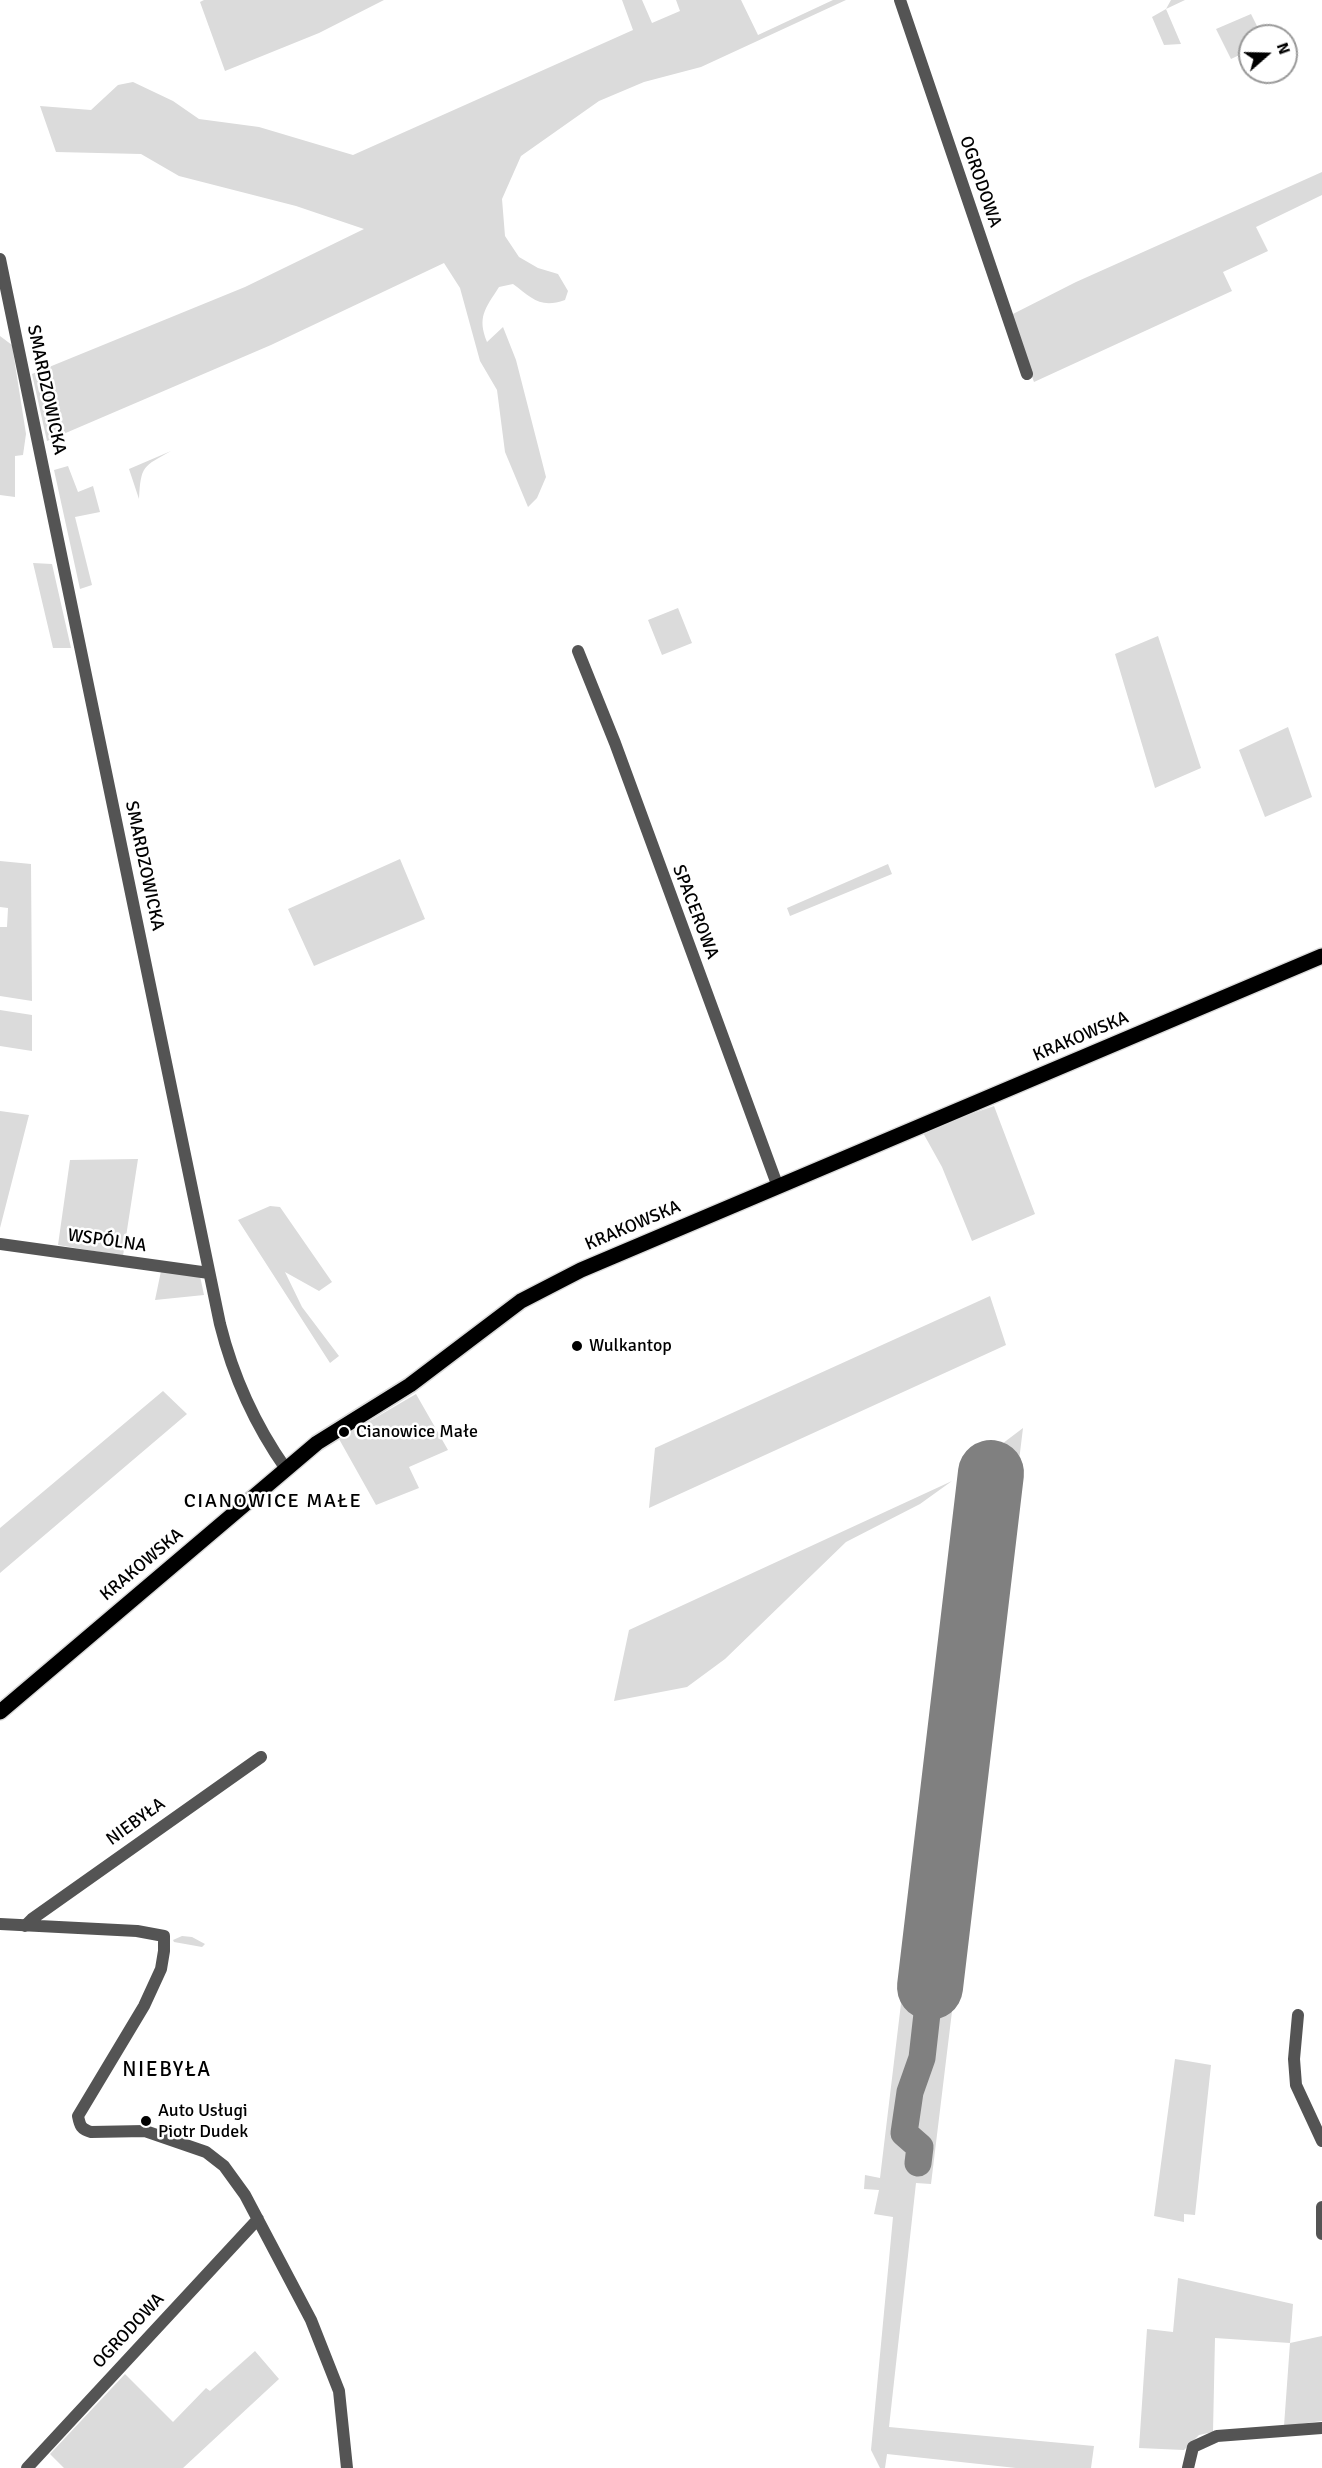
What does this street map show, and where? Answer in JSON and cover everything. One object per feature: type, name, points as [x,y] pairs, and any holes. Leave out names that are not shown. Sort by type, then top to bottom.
[{"type":"main road","name":"KRAKOWSKA","points":[[0,1712],[286,1469],[334,1431],[426,1374],[521,1301],[581,1270],[1322,956]]},
{"type":"street","name":"OGRODOWA","points":[[900,0],[1027,374]]},
{"type":"street","name":"SMARDZOWICKA","points":[[0,259],[220,1324],[234,1372],[252,1414],[286,1469]]},
{"type":"street","name":"SPACEROWA","points":[[578,651],[615,743],[778,1187]]},
{"type":"street","name":"WSPÓLNA","points":[[0,1244],[209,1273]]},
{"type":"street","name":"NIEBYŁA","points":[[29,1923],[256,1758],[261,1757]]},
{"type":"street","points":[[0,1924],[29,1923],[137,1931],[164,1936],[161,1969],[144,2006],[78,2116],[83,2129],[91,2132],[145,2131],[206,2152],[224,2166],[245,2195],[311,2320],[339,2391],[347,2468]]},
{"type":"street","points":[[1298,2015],[1294,2059],[1296,2085],[1322,2141]]},
{"type":"street","points":[[1322,2207],[1322,2234]]},
{"type":"street","name":"OGRODOWA","points":[[27,2468],[258,2219]]},
{"type":"street","points":[[1188,2468],[1193,2447],[1217,2436],[1322,2428]]},
{"type":"shaded area","points":[[204,0],[384,0],[319,33],[225,71],[200,2]]},
{"type":"shaded area","points":[[622,0],[642,0],[652,23],[680,11],[676,0],[741,0],[758,35],[833,0],[846,0],[701,67],[644,82],[599,101],[521,156],[502,199],[505,236],[519,257],[538,268],[558,274],[568,291],[565,300],[543,303],[531,298],[513,284],[499,287],[484,313],[483,326],[487,342],[503,327],[516,360],[546,477],[537,498],[528,507],[505,452],[497,390],[480,361],[460,288],[444,263],[271,345],[47,441],[32,374],[245,287],[364,229],[296,206],[179,176],[141,154],[56,152],[40,106],[91,110],[118,85],[133,82],[173,101],[199,119],[259,127],[353,155],[633,30]]},
{"type":"shaded area","points":[[1171,0],[1185,0],[1166,9]]},
{"type":"shaded area","points":[[1166,9],[1181,44],[1164,45],[1152,17]]},
{"type":"shaded area","points":[[1251,14],[1256,24],[1238,24],[1238,56],[1231,59],[1216,29]]},
{"type":"shaded area","points":[[1322,172],[1322,195],[1256,227],[1268,251],[1223,272],[1232,291],[1034,382],[1009,316],[1076,282]]},
{"type":"shaded area","points":[[0,336],[12,345],[26,434],[23,455],[15,456],[15,497],[0,495]]},
{"type":"shaded area","points":[[171,451],[145,468],[141,479],[139,499],[129,469]]},
{"type":"shaded area","points":[[68,466],[78,492],[93,486],[100,512],[75,517],[92,585],[80,589],[54,470]]},
{"type":"shaded area","points":[[33,563],[52,564],[71,648],[53,648]]},
{"type":"shaded area","points":[[678,608],[692,643],[662,655],[648,620]]},
{"type":"shaded area","points":[[1158,636],[1201,768],[1155,788],[1115,654]]},
{"type":"shaded area","points":[[1288,727],[1312,797],[1265,817],[1239,750]]},
{"type":"shaded area","points":[[400,859],[425,919],[314,966],[288,909]]},
{"type":"shaded area","points":[[0,861],[31,864],[32,1001],[0,996],[0,927],[7,927],[8,908],[0,907]]},
{"type":"shaded area","points":[[888,864],[892,874],[790,916],[787,908]]},
{"type":"shaded area","points":[[0,1010],[32,1015],[32,1051],[0,1046]]},
{"type":"shaded area","points":[[994,1106],[1035,1214],[972,1241],[942,1167],[922,1131]]},
{"type":"shaded area","points":[[0,1111],[29,1115],[0,1228]]},
{"type":"shaded area","points":[[138,1159],[123,1256],[58,1245],[70,1160]]},
{"type":"shaded area","points":[[270,1206],[280,1207],[332,1282],[319,1291],[285,1272],[302,1307],[339,1356],[330,1363],[238,1220]]},
{"type":"shaded area","points":[[161,1271],[200,1276],[204,1295],[155,1300]]},
{"type":"shaded area","points":[[990,1296],[1006,1345],[649,1508],[655,1448]]},
{"type":"shaded area","points":[[163,1391],[187,1414],[0,1573],[0,1528]]},
{"type":"shaded area","points":[[416,1394],[448,1450],[409,1467],[419,1488],[376,1505],[339,1439]]},
{"type":"shaded area","points":[[1023,1428],[931,2184],[916,2183],[889,2427],[1094,2446],[1091,2468],[1016,2468],[887,2454],[885,2468],[880,2468],[871,2450],[893,2217],[874,2214],[879,2190],[864,2189],[865,2175],[880,2178],[965,1472]]},
{"type":"shaded area","points":[[952,1481],[920,1504],[846,1542],[725,1659],[687,1687],[614,1701],[629,1630]]},
{"type":"shaded area","points":[[182,1936],[192,1937],[205,1944],[202,1947],[174,1942],[173,1940]]},
{"type":"shaded area","points":[[1175,2059],[1211,2065],[1195,2215],[1184,2214],[1184,2222],[1154,2216]]},
{"type":"shaded area","points":[[1178,2278],[1293,2304],[1290,2343],[1215,2338],[1213,2432],[1199,2435],[1184,2450],[1139,2448],[1147,2329],[1173,2332]]},
{"type":"shaded area","points":[[1322,2336],[1322,2421],[1284,2426],[1290,2343]]},
{"type":"shaded area","points":[[255,2351],[279,2379],[183,2468],[64,2468],[50,2454],[125,2374],[173,2422],[206,2388],[210,2391]]},
{"type":"taxiway","points":[[918,2163],[920,2147],[904,2133],[910,2092],[922,2058],[930,1987]]},
{"type":"runway","points":[[930,1987],[991,1473]]},
{"type":"place","name":"Wulkantop","points":[[577,1346]]},
{"type":"place","name":"Cianowice Małe","points":[[344,1432]]},
{"type":"place","name":"Auto Usługi Piotr Dudek","points":[[146,2121]]},
{"type":"district","name":"CIANOWICE MAŁE","points":[[273,1502]]},
{"type":"district","name":"NIEBYŁA","points":[[167,2070]]}]
